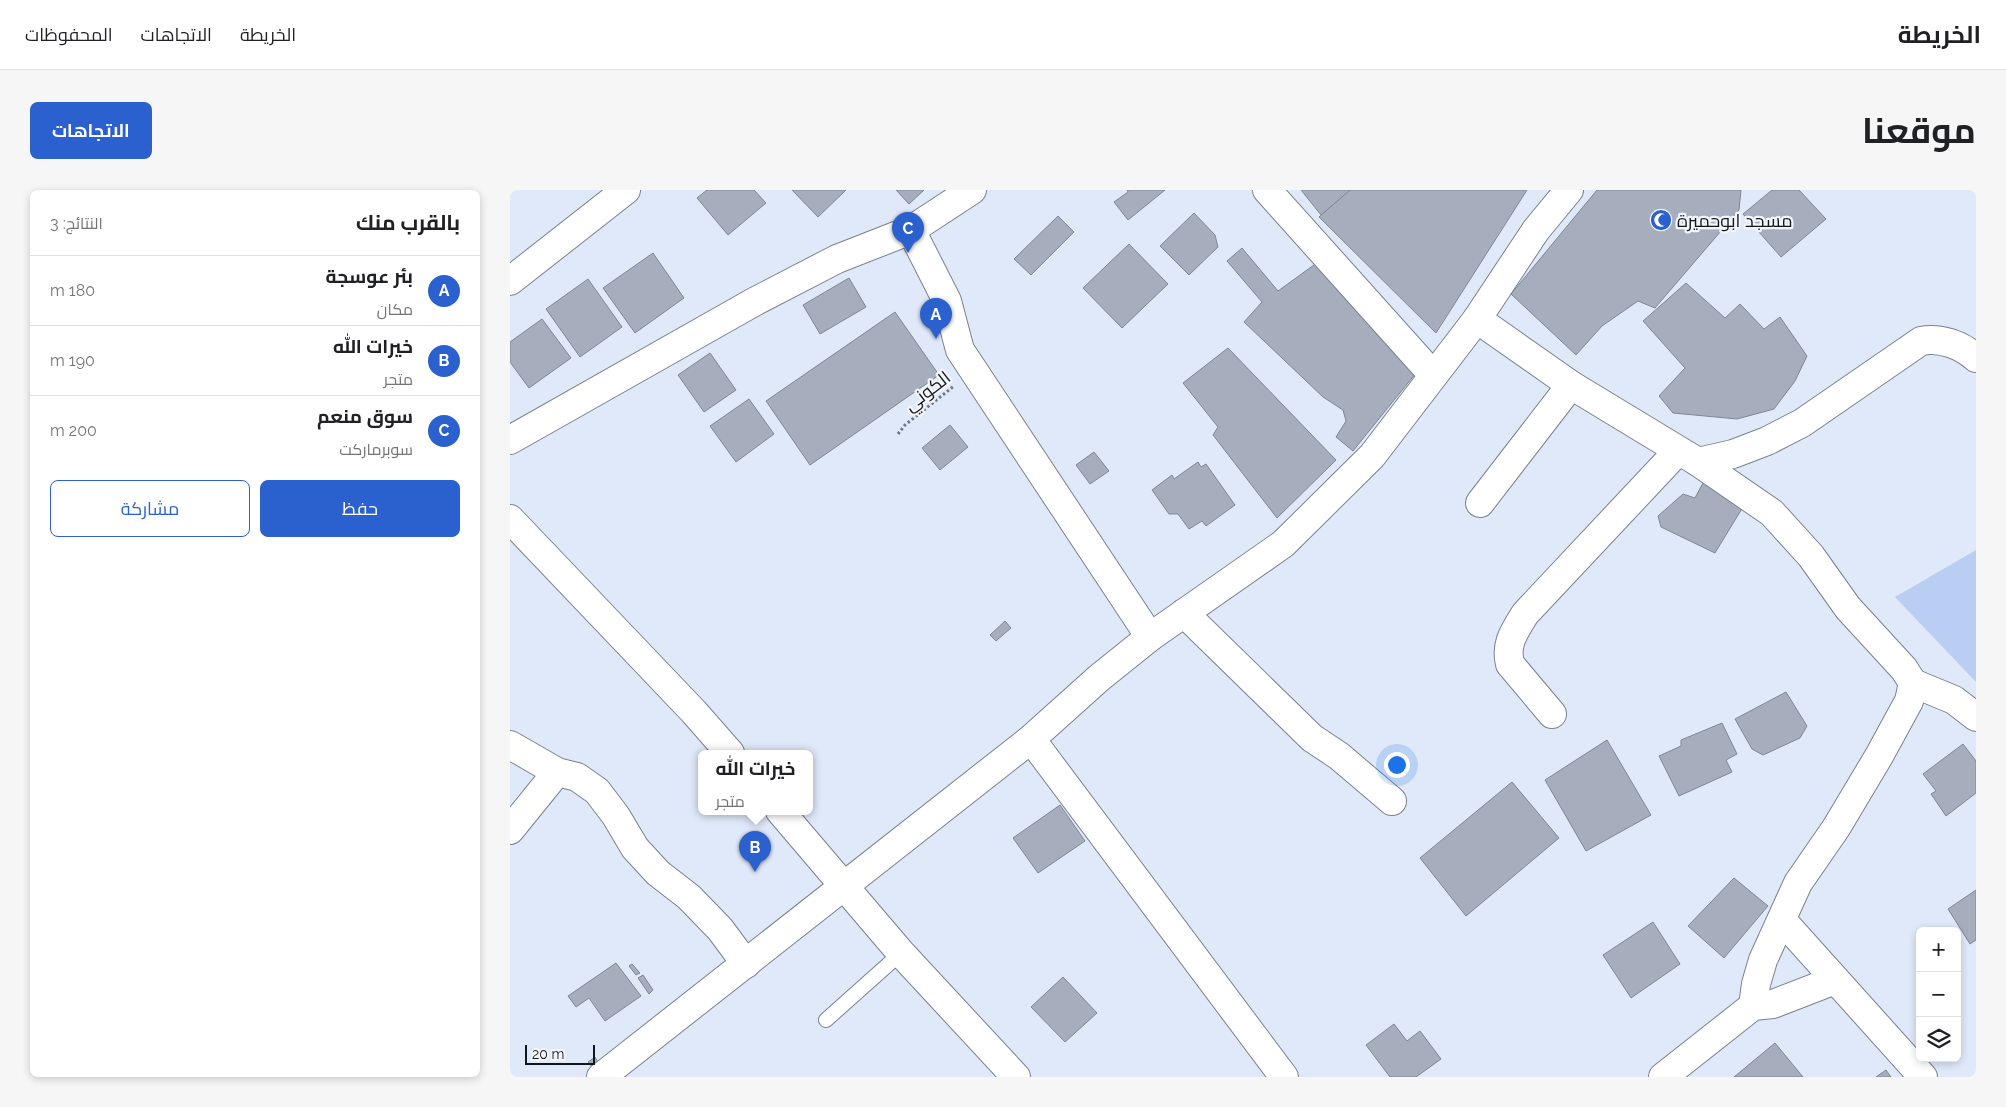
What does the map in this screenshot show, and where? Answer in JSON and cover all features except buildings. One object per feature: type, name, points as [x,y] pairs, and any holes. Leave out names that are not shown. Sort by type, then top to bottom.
[{"type":"street","points":[[510,281],[626,190]]},
{"type":"street","points":[[1267,190],[1433,376]]},
{"type":"street","points":[[602,1077],[1031,739],[1099,678],[1150,637],[1283,544],[1372,456],[1477,319],[1536,230],[1569,190]]},
{"type":"street","points":[[510,440],[754,302],[837,259],[911,230],[960,193]]},
{"type":"street","points":[[911,230],[947,301],[957,343],[1150,637]]},
{"type":"street","points":[[1477,319],[1571,385],[1688,457],[1772,513],[1811,556],[1848,608],[1904,669],[1913,683],[1954,700],[1976,716]]},
{"type":"street","points":[[1552,714],[1510,664],[1507,654],[1509,641],[1524,614],[1688,457],[1732,454],[1767,441],[1802,423],[1921,341],[1940,339],[1974,354]]},
{"type":"street","points":[[1480,503],[1571,385]]},
{"type":"street","points":[[510,519],[694,712],[727,750]]},
{"type":"street","points":[[1184,613],[1312,738],[1339,756],[1392,801]]},
{"type":"street","points":[[1753,1006],[1756,984],[1763,960],[1798,884],[1836,828],[1883,749],[1909,701],[1913,683]]},
{"type":"street","points":[[1031,739],[1284,1077]]},
{"type":"street","points":[[510,745],[557,772],[577,777],[597,791],[616,816],[635,848],[658,874],[695,903],[720,929],[746,964]]},
{"type":"street","points":[[510,830],[557,772]]},
{"type":"street","points":[[784,815],[902,953],[1016,1077]]},
{"type":"street","points":[[1782,920],[1923,1077]]},
{"type":"street","points":[[1663,1077],[1753,1006],[1774,1004],[1835,980]]},
{"type":"lane","points":[[826,1020],[902,953]]},
{"type":"path","name":"الكوني","points":[[898,434],[925,408],[975,372]]},
{"type":"shaded area","points":[[1976,550],[1976,682],[1895,597]]},
{"type":"place","name":"مسجد ابوحميرة","points":[[1661,220]]},
{"type":"place","name":"سوق منعم","points":[[908,253]]},
{"type":"place","name":"بئر عوسجة","points":[[936,339]]},
{"type":"place","name":"خيرات الله","points":[[755,872]]}]
